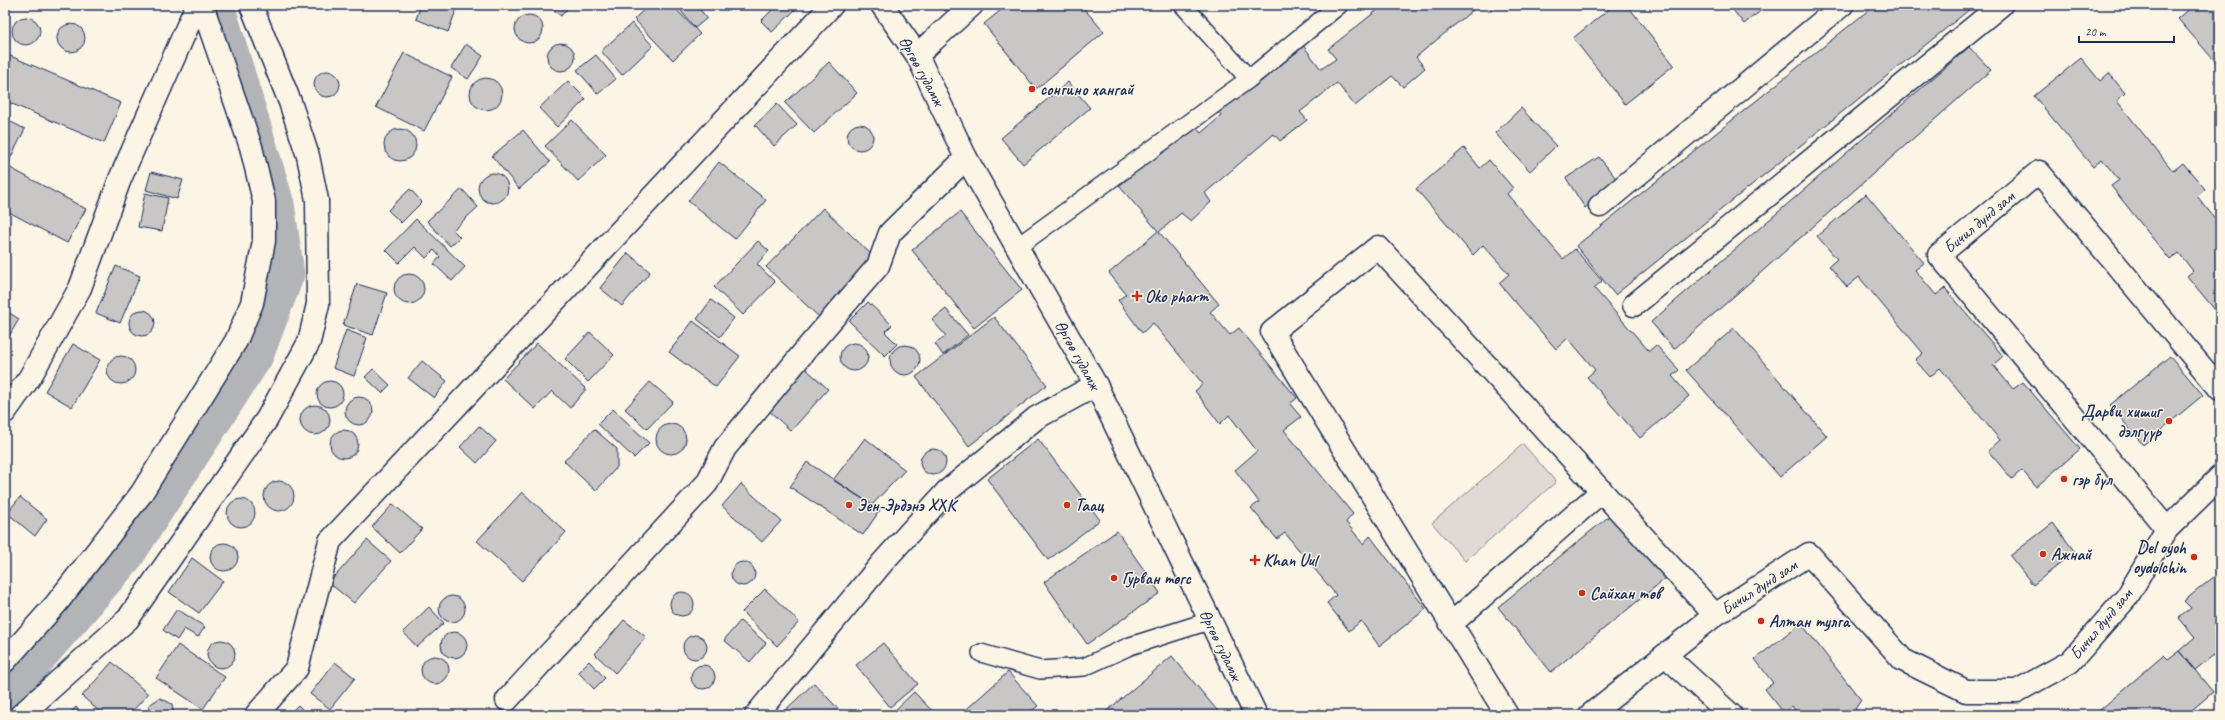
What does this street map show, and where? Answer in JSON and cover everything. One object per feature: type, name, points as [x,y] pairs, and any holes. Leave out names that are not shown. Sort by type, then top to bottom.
[{"type":"street","points":[[5,412],[30,377],[80,288],[120,179],[197,5]]},
{"type":"street","points":[[5,661],[56,604],[142,494],[236,341],[252,303],[264,241],[264,201],[251,147],[202,5]]},
{"type":"street","points":[[21,715],[128,619],[267,419],[309,342],[318,304],[317,200],[308,156],[290,102],[250,5]]},
{"type":"street","points":[[256,715],[297,668],[330,541],[832,5]]},
{"type":"street","name":"Өргөө гудамж","points":[[882,5],[917,55],[966,158],[1096,385],[1209,621],[1256,715]]},
{"type":"street","points":[[917,55],[972,5]]},
{"type":"street","points":[[1600,206],[1842,5]]},
{"type":"street","points":[[1634,305],[2001,5]]},
{"type":"street","points":[[507,700],[707,483],[726,448],[808,347],[878,266],[890,233],[966,158]]},
{"type":"street","name":"Бичил дунд зам","points":[[2166,529],[1939,255],[2040,172],[2220,389]]},
{"type":"street","points":[[1507,715],[1272,332],[1378,247],[1715,615]]},
{"type":"street","points":[[756,715],[883,562],[946,492],[1036,418],[1096,385]]},
{"type":"street","name":"Бичил дунд зам","points":[[1590,715],[1715,615],[1809,554],[1903,660],[1966,691],[2017,691],[2070,662],[2128,597],[2166,529],[2220,477]]},
{"type":"street","points":[[1451,624],[1602,491]]},
{"type":"street","points":[[1665,655],[1731,715]]},
{"type":"lane","points":[[1183,5],[1249,79]]},
{"type":"lane","points":[[1017,247],[1249,79],[1339,5]]},
{"type":"lane","points":[[981,653],[1040,670],[1084,667],[1130,646],[1209,621]]},
{"type":"shaded area","points":[[1523,444],[1556,482],[1465,561],[1432,523]]},
{"type":"building","points":[[421,5],[458,5],[448,32],[416,19]]},
{"type":"building","points":[[547,5],[570,5],[561,16]]},
{"type":"building","points":[[649,5],[672,5],[700,34],[673,60],[634,19]]},
{"type":"building","points":[[676,5],[696,5],[707,18],[695,28]]},
{"type":"building","points":[[777,5],[790,5],[795,10],[772,32],[761,21]]},
{"type":"building","points":[[939,5],[951,5],[945,11]]},
{"type":"building","points":[[1007,5],[1081,5],[1104,32],[1036,89],[984,24]]},
{"type":"building","points":[[1384,5],[1479,5],[1416,57],[1425,68],[1403,87],[1392,76],[1355,106],[1337,83],[1300,112],[1307,120],[1280,141],[1274,134],[1205,193],[1211,202],[1191,221],[1181,213],[1159,232],[1219,304],[1210,312],[1230,335],[1239,328],[1297,398],[1290,404],[1301,417],[1284,430],[1353,514],[1346,522],[1363,544],[1370,536],[1426,609],[1379,646],[1361,621],[1349,631],[1327,603],[1336,595],[1285,533],[1277,539],[1251,508],[1259,502],[1235,470],[1257,451],[1229,415],[1220,424],[1195,391],[1203,384],[1153,323],[1142,333],[1118,300],[1126,294],[1109,273],[1158,231],[1119,186],[1193,124],[1201,133],[1221,116],[1212,105],[1302,44],[1321,69],[1336,59],[1328,49]]},
{"type":"building","points":[[1488,5],[1497,5],[1491,10]]},
{"type":"building","points":[[1614,5],[1627,5],[1674,65],[1625,104],[1573,38]]},
{"type":"building","points":[[1729,5],[1768,5],[1744,24]]},
{"type":"building","points":[[1875,5],[1975,5],[1615,295],[1576,246]]},
{"type":"building","points":[[2194,5],[2220,5],[2220,67],[2178,19]]},
{"type":"building","points":[[529,15],[539,19],[543,29],[539,39],[529,43],[519,39],[515,29],[519,19]]},
{"type":"building","points":[[26,17],[36,21],[40,31],[36,41],[26,45],[16,41],[12,31],[16,21]]},
{"type":"building","points":[[632,23],[653,46],[622,75],[601,51]]},
{"type":"building","points":[[71,24],[81,28],[85,38],[81,48],[71,52],[61,48],[57,38],[61,28]]},
{"type":"building","points":[[561,43],[571,47],[575,57],[571,67],[561,71],[551,67],[547,57],[551,47]]},
{"type":"building","points":[[466,44],[483,56],[468,79],[451,68]]},
{"type":"building","points":[[1969,47],[1991,70],[1674,349],[1651,322]]},
{"type":"building","points":[[404,53],[452,77],[424,131],[376,107]]},
{"type":"building","points":[[8,55],[121,103],[104,143],[5,101],[5,62]]},
{"type":"building","points":[[596,55],[616,79],[598,94],[577,70]]},
{"type":"building","points":[[2081,58],[2100,81],[2109,73],[2125,93],[2117,101],[2173,171],[2183,163],[2205,189],[2197,196],[2220,225],[2220,316],[2187,276],[2193,271],[2179,253],[2170,260],[2111,186],[2119,180],[2102,159],[2093,167],[2034,96]]},
{"type":"building","points":[[829,62],[857,93],[814,133],[785,103]]},
{"type":"building","points":[[327,71],[336,75],[340,84],[336,93],[327,97],[318,93],[314,84],[318,75]]},
{"type":"building","points":[[483,78],[489,78],[499,85],[502,94],[501,100],[495,107],[489,110],[483,110],[473,103],[470,97],[470,91],[477,81]]},
{"type":"building","points":[[568,81],[586,99],[557,127],[539,108]]},
{"type":"building","points":[[1068,82],[1090,108],[1023,164],[1001,138]]},
{"type":"building","points":[[777,104],[797,125],[774,146],[755,125]]},
{"type":"building","points":[[1521,108],[1556,146],[1530,171],[1495,133]]},
{"type":"building","points":[[5,119],[25,129],[9,161],[5,159]]},
{"type":"building","points":[[572,120],[606,155],[578,181],[545,146]]},
{"type":"building","points":[[860,124],[869,128],[873,137],[869,146],[860,150],[851,146],[847,137],[851,128]]},
{"type":"building","points":[[400,129],[411,134],[416,145],[411,156],[400,161],[389,156],[384,145],[389,134]]},
{"type":"building","points":[[523,130],[550,162],[519,189],[492,156]]},
{"type":"building","points":[[1464,148],[1480,168],[1489,160],[1513,188],[1507,194],[1563,259],[1575,249],[1602,281],[1594,288],[1649,351],[1656,345],[1679,370],[1672,376],[1689,396],[1640,438],[1587,377],[1595,370],[1568,338],[1556,349],[1499,283],[1509,274],[1483,245],[1473,255],[1416,189]]},
{"type":"building","points":[[1599,157],[1619,182],[1585,208],[1566,178]]},
{"type":"building","points":[[719,162],[766,200],[735,239],[688,201]]},
{"type":"building","points":[[5,165],[86,209],[67,243],[5,210]]},
{"type":"building","points":[[151,172],[183,180],[177,199],[146,190]]},
{"type":"building","points":[[493,173],[499,174],[507,182],[507,194],[499,202],[493,203],[487,202],[479,194],[478,188],[479,182],[487,174]]},
{"type":"building","points":[[410,189],[422,202],[401,223],[388,210]]},
{"type":"building","points":[[462,189],[478,207],[453,230],[460,237],[450,246],[427,221]]},
{"type":"building","points":[[145,193],[168,198],[162,231],[138,227]]},
{"type":"building","points":[[1866,194],[1924,263],[1915,270],[1936,295],[1945,288],[2003,356],[1993,365],[2013,389],[2023,382],[2080,449],[2036,487],[2022,470],[2012,479],[1988,451],[2000,440],[1940,368],[1930,377],[1915,360],[1923,353],[1859,277],[1847,287],[1829,266],[1837,259],[1817,236]]},
{"type":"building","points":[[823,208],[875,258],[819,317],[766,267]]},
{"type":"building","points":[[960,212],[1022,290],[974,328],[912,250]]},
{"type":"building","points":[[416,219],[465,267],[452,281],[434,264],[440,257],[434,250],[426,258],[415,247],[399,263],[386,250]]},
{"type":"building","points":[[758,241],[769,251],[757,264],[775,282],[743,315],[714,287]]},
{"type":"building","points":[[628,253],[650,272],[622,306],[600,288]]},
{"type":"building","points":[[116,266],[140,276],[120,323],[96,313]]},
{"type":"building","points":[[409,274],[415,275],[423,283],[423,295],[415,303],[409,304],[403,303],[395,295],[394,289],[395,283],[403,275]]},
{"type":"building","points":[[357,284],[387,293],[373,335],[343,325]]},
{"type":"building","points":[[711,300],[734,318],[720,337],[697,319]]},
{"type":"building","points":[[868,302],[892,325],[885,332],[897,344],[885,356],[849,321]]},
{"type":"building","points":[[946,309],[968,335],[943,355],[935,344],[946,336],[932,320]]},
{"type":"building","points":[[5,310],[19,319],[5,343]]},
{"type":"building","points":[[142,310],[152,313],[155,323],[152,333],[142,336],[132,333],[129,323],[132,313]]},
{"type":"building","points":[[994,317],[1047,385],[969,446],[916,377]]},
{"type":"building","points":[[693,321],[740,356],[716,387],[669,352]]},
{"type":"building","points":[[1734,328],[1827,436],[1780,477],[1686,370]]},
{"type":"building","points":[[346,330],[367,338],[354,376],[333,368]]},
{"type":"building","points":[[590,332],[614,355],[588,382],[565,359]]},
{"type":"building","points":[[537,343],[586,389],[570,408],[552,391],[535,409],[503,379]]},
{"type":"building","points":[[854,343],[864,347],[868,357],[864,367],[854,371],[844,367],[840,357],[844,347]]},
{"type":"building","points":[[73,344],[100,360],[72,407],[45,391]]},
{"type":"building","points":[[905,345],[911,346],[919,354],[919,366],[911,374],[905,375],[899,374],[891,366],[890,360],[891,354],[899,346]]},
{"type":"building","points":[[121,356],[131,360],[135,370],[131,380],[121,384],[111,380],[107,370],[111,360]]},
{"type":"building","points":[[2170,356],[2203,395],[2143,445],[2110,405]]},
{"type":"building","points":[[422,361],[447,381],[434,398],[408,378]]},
{"type":"building","points":[[803,366],[828,389],[791,431],[766,408]]},
{"type":"building","points":[[373,369],[390,385],[382,393],[365,377]]},
{"type":"building","points":[[330,381],[339,385],[343,394],[339,403],[330,407],[321,403],[317,394],[321,385]]},
{"type":"building","points":[[650,382],[673,402],[647,429],[625,409]]},
{"type":"building","points":[[359,397],[369,401],[373,411],[369,421],[359,425],[349,421],[345,411],[349,401]]},
{"type":"building","points":[[315,405],[321,406],[329,414],[329,426],[321,434],[315,435],[309,434],[301,426],[300,420],[301,414],[309,406]]},
{"type":"building","points":[[613,409],[649,443],[634,458],[598,424]]},
{"type":"building","points":[[671,424],[677,425],[685,433],[685,445],[677,453],[671,454],[665,453],[657,445],[656,439],[657,433],[665,425]]},
{"type":"building","points":[[479,426],[496,441],[477,463],[460,447]]},
{"type":"building","points":[[594,429],[617,449],[617,467],[596,491],[564,461]]},
{"type":"building","points":[[344,430],[354,434],[358,444],[354,454],[344,458],[334,454],[330,444],[334,434]]},
{"type":"building","points":[[865,438],[905,470],[872,505],[833,480]]},
{"type":"building","points":[[1038,439],[1100,520],[1048,560],[987,479]]},
{"type":"building","points":[[933,449],[942,453],[946,462],[942,471],[933,475],[924,471],[920,462],[924,453]]},
{"type":"building","points":[[807,462],[880,510],[863,535],[790,487]]},
{"type":"building","points":[[279,481],[290,485],[294,496],[290,507],[279,511],[268,507],[264,496],[268,485]]},
{"type":"building","points":[[741,484],[781,521],[762,542],[722,506]]},
{"type":"building","points":[[522,492],[566,532],[522,581],[477,541]]},
{"type":"building","points":[[20,497],[47,519],[35,536],[7,513]]},
{"type":"building","points":[[241,499],[251,503],[255,513],[251,523],[241,527],[231,523],[227,513],[231,503]]},
{"type":"building","points":[[393,504],[422,529],[400,553],[372,527]]},
{"type":"building","name":"Сайхан төв","points":[[1613,513],[1666,578],[1551,672],[1498,607]]},
{"type":"building","name":"Ажнай","points":[[2053,523],[2075,552],[2033,585],[2010,556]]},
{"type":"building","points":[[1117,531],[1160,593],[1087,644],[1044,582]]},
{"type":"building","points":[[367,540],[391,561],[354,603],[329,583]]},
{"type":"building","points":[[224,543],[234,547],[238,557],[234,567],[224,571],[214,567],[210,557],[214,547]]},
{"type":"building","points":[[192,558],[223,581],[199,613],[169,592]]},
{"type":"building","points":[[743,562],[748,563],[754,569],[754,579],[748,585],[743,586],[738,585],[732,579],[731,574],[732,569],[738,563]]},
{"type":"building","points":[[2220,572],[2220,650],[2195,670],[2179,651],[2195,637],[2179,618],[2191,608],[2184,601]]},
{"type":"building","points":[[765,589],[799,622],[777,646],[742,612]]},
{"type":"building","points":[[682,592],[687,593],[693,599],[693,609],[687,615],[682,616],[677,615],[671,609],[670,604],[671,599],[677,593]]},
{"type":"building","points":[[452,596],[461,600],[465,609],[461,618],[452,622],[443,618],[439,609],[443,600]]},
{"type":"building","points":[[429,607],[444,623],[417,647],[403,632]]},
{"type":"building","points":[[177,609],[205,627],[198,637],[184,629],[177,640],[163,630]]},
{"type":"building","points":[[624,620],[646,637],[615,673],[595,654]]},
{"type":"building","points":[[740,621],[766,643],[750,662],[724,640]]},
{"type":"building","points":[[1801,623],[1861,700],[1855,709],[1865,715],[1799,715],[1792,706],[1784,713],[1765,689],[1773,683],[1755,659]]},
{"type":"building","points":[[454,632],[463,636],[467,645],[463,654],[454,658],[445,654],[441,645],[445,636]]},
{"type":"building","points":[[695,635],[700,636],[706,642],[706,652],[700,658],[695,659],[690,658],[684,652],[683,647],[684,642],[690,636]]},
{"type":"building","points":[[221,640],[231,644],[235,654],[231,664],[221,668],[211,664],[207,654],[211,644]]},
{"type":"building","points":[[883,643],[918,684],[890,707],[856,665]]},
{"type":"building","points":[[178,645],[225,677],[203,709],[156,678]]},
{"type":"building","points":[[2179,651],[2213,692],[2186,715],[2094,715],[2164,655],[2168,659]]},
{"type":"building","points":[[435,656],[445,660],[449,670],[445,680],[435,684],[425,680],[421,670],[425,660]]},
{"type":"building","points":[[1172,656],[1221,715],[1102,715]]},
{"type":"building","points":[[589,661],[605,678],[594,689],[578,672]]},
{"type":"building","points":[[112,662],[148,694],[129,715],[103,715],[82,696]]},
{"type":"building","points":[[335,662],[355,678],[330,709],[310,694]]},
{"type":"building","points":[[703,665],[708,666],[714,672],[714,682],[708,688],[703,689],[698,688],[692,682],[691,677],[692,672],[698,666]]},
{"type":"building","points":[[1008,672],[1038,706],[1027,715],[960,715]]},
{"type":"building","points":[[814,683],[842,713],[840,715],[780,715]]},
{"type":"building","points":[[914,692],[936,715],[890,715]]},
{"type":"building","points":[[160,698],[172,704],[174,715],[148,715],[149,705]]},
{"type":"building","points":[[298,705],[308,715],[288,715]]},
{"type":"building","points":[[76,707],[85,715],[68,715]]},
{"type":"building","points":[[447,711],[452,715],[444,715]]},
{"type":"waterway","points":[[5,698],[127,557],[257,356],[288,274],[278,204],[218,5]]},
{"type":"place","name":"сонгино хангай","points":[[1032,89]]},
{"type":"place","name":"Oko pharm","points":[[1137,296]]},
{"type":"place","name":"Дарви хишиг дэлгүүр","points":[[2169,421]]},
{"type":"place","name":"гэр бүл","points":[[2064,479]]},
{"type":"place","name":"Эен-Эрдэнэ ХХК","points":[[849,505]]},
{"type":"place","name":"Таац","points":[[1067,505]]},
{"type":"place","name":"Ажнай","points":[[2043,554]]},
{"type":"place","name":"Del oyoh oydolchin","points":[[2194,557]]},
{"type":"place","name":"Khan Uul","points":[[1255,560]]},
{"type":"place","name":"Гурван төгс","points":[[1114,578]]},
{"type":"place","name":"Сайхан төв","points":[[1582,593]]},
{"type":"place","name":"Алтан тулга","points":[[1761,621]]}]
